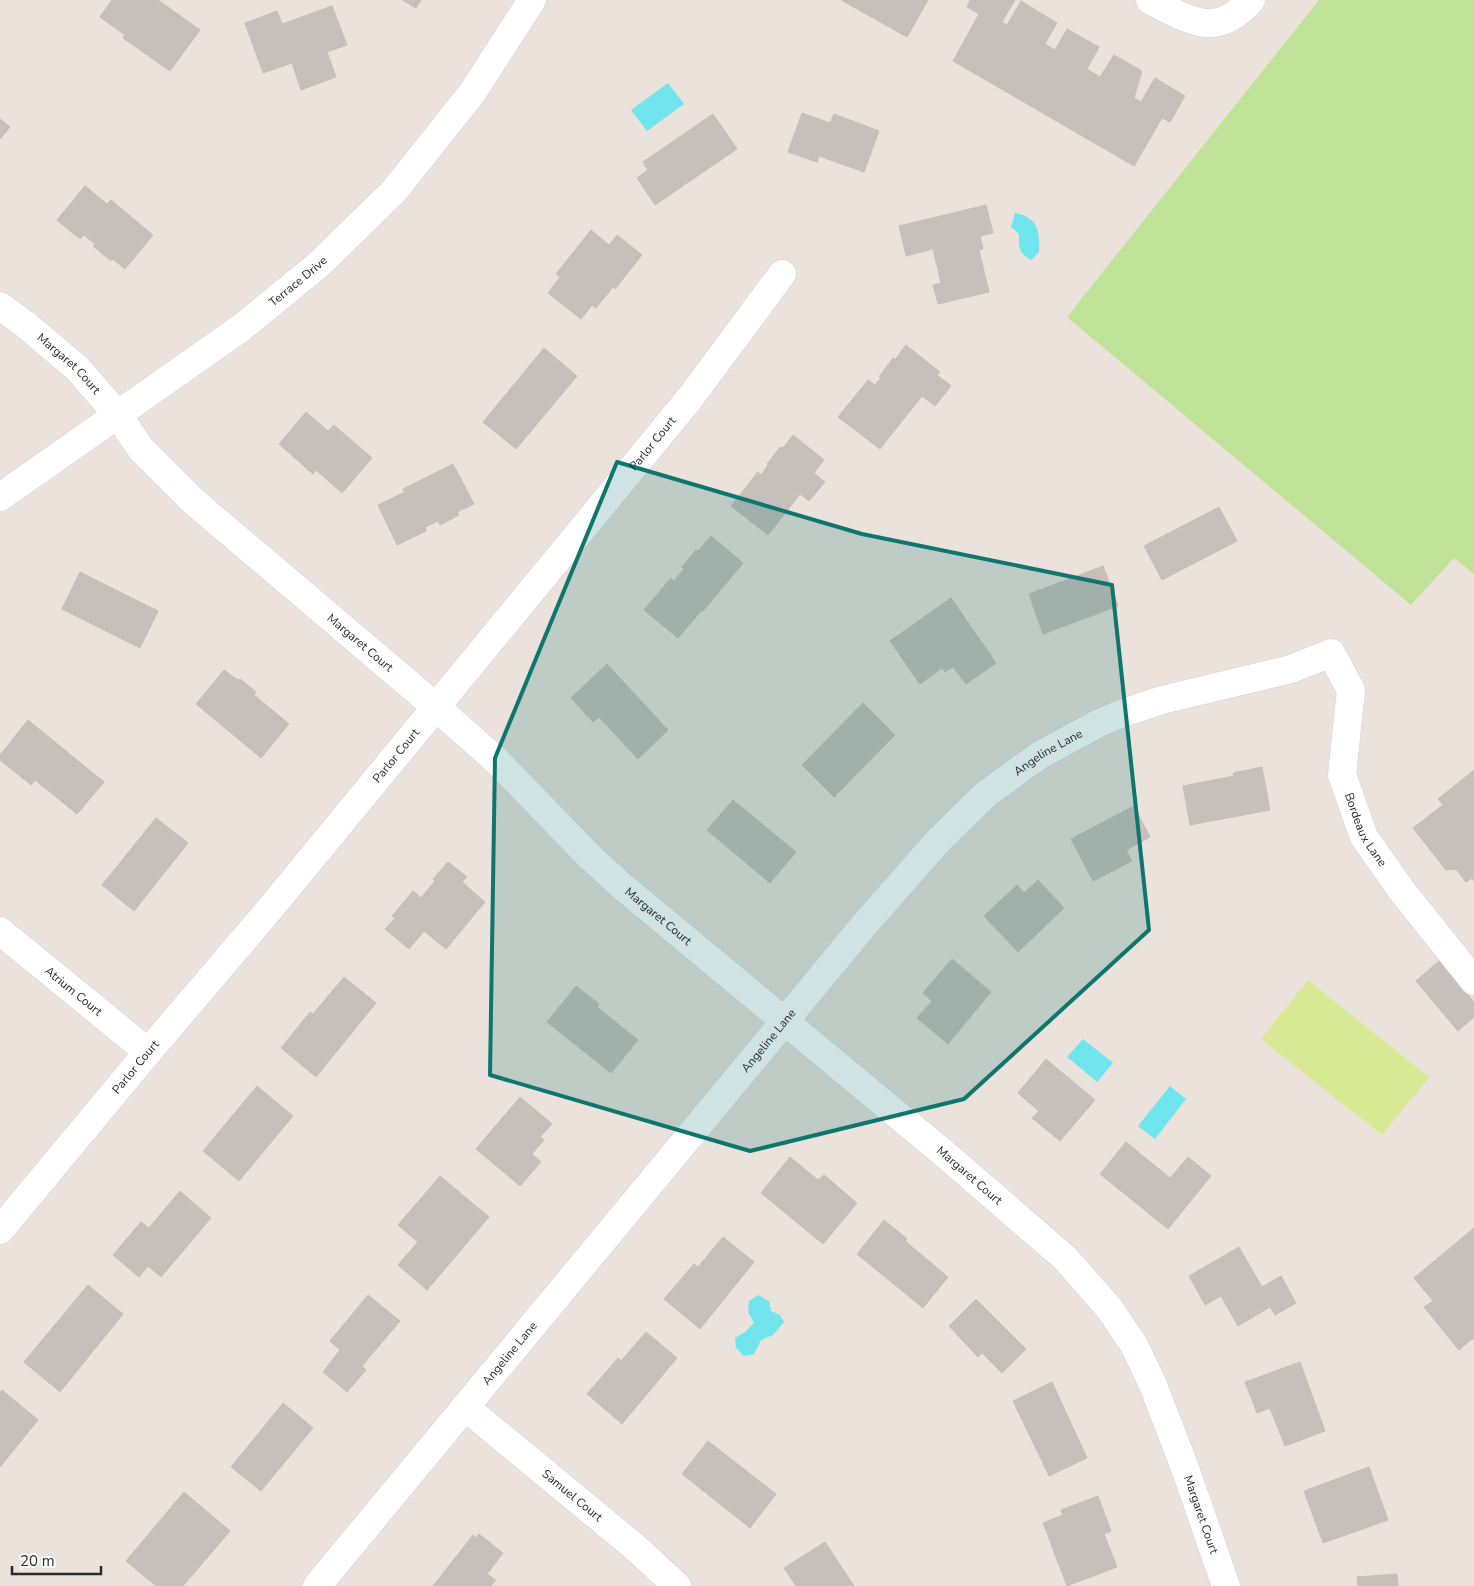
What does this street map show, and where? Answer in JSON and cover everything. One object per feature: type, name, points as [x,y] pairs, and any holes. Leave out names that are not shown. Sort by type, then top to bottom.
[{"type":"street","name":"Terrace Drive","points":[[0,497],[241,328],[317,266],[394,191],[472,93],[532,0]]},
{"type":"street","points":[[1150,0],[1188,20],[1210,24],[1230,18],[1251,0]]},
{"type":"street","name":"Parlor Court","points":[[0,1230],[269,910],[690,398],[782,274]]},
{"type":"street","name":"Margaret Court","points":[[0,306],[26,325],[77,368],[118,415],[141,449],[194,501],[497,761],[596,863],[947,1156],[1065,1258],[1110,1308],[1134,1345],[1153,1385],[1185,1468],[1226,1586]]},
{"type":"street","name":"Bordeaux Lane","points":[[1331,653],[1352,690],[1342,776],[1364,837],[1402,891],[1474,981]]},
{"type":"street","name":"Angeline Lane","points":[[317,1586],[864,924],[938,840],[986,794],[1040,755],[1099,723],[1162,700],[1291,669],[1331,653]]},
{"type":"street","name":"Atrium Court","points":[[0,931],[148,1052]]},
{"type":"street","name":"Samuel Court","points":[[465,1407],[636,1548],[677,1586]]},
{"type":"highlighted area","points":[[617,462],[862,534],[1112,585],[1149,930],[964,1099],[750,1151],[490,1075],[495,758]]},
{"type":"green space","points":[[1319,0],[1474,0],[1474,574],[1454,558],[1411,605],[1067,317]]},
{"type":"green space","points":[[1308,980],[1429,1077],[1382,1135],[1261,1039]]},
{"type":"water","points":[[668,83],[684,104],[647,131],[631,110]]},
{"type":"water","points":[[1015,213],[1029,218],[1038,231],[1039,252],[1031,260],[1021,252],[1019,234],[1011,227]]},
{"type":"water","points":[[1083,1039],[1113,1063],[1097,1082],[1067,1057]]},
{"type":"water","points":[[1170,1086],[1186,1099],[1155,1139],[1138,1126]]},
{"type":"water","points":[[758,1295],[769,1301],[771,1311],[780,1315],[784,1322],[773,1335],[761,1340],[754,1354],[744,1356],[736,1348],[735,1338],[754,1323],[748,1312],[749,1301]]},
{"type":"building","points":[[112,0],[158,0],[200,30],[170,71],[123,38],[125,35],[100,17]]},
{"type":"building","points":[[402,0],[421,0],[416,8]]},
{"type":"building","points":[[841,0],[928,0],[907,37]]},
{"type":"building","points":[[970,0],[1015,0],[1002,22],[1007,25],[1021,1],[1057,23],[1045,44],[1055,50],[1067,29],[1099,47],[1087,69],[1100,77],[1114,55],[1142,71],[1134,98],[1141,102],[1155,78],[1185,96],[1170,122],[1162,118],[1134,166],[953,61],[979,14],[967,7]]},
{"type":"building","points":[[332,6],[347,45],[327,52],[336,77],[301,90],[292,63],[263,73],[245,23],[277,11],[282,24]]},
{"type":"building","points":[[802,113],[830,123],[834,114],[879,131],[864,172],[819,156],[817,162],[788,152]]},
{"type":"building","points":[[713,114],[737,149],[655,205],[637,178],[648,170],[643,162]]},
{"type":"building","points":[[0,119],[10,127],[0,139]]},
{"type":"building","points":[[85,186],[107,204],[111,200],[153,235],[125,269],[113,259],[111,261],[93,246],[95,244],[84,235],[80,239],[57,220]]},
{"type":"building","points":[[986,205],[993,233],[980,236],[983,249],[979,250],[989,292],[938,304],[933,285],[941,283],[933,249],[906,256],[899,226]]},
{"type":"building","points":[[591,230],[609,245],[617,235],[642,255],[615,289],[613,287],[596,308],[592,305],[581,319],[548,293],[560,277],[556,274]]},
{"type":"building","points":[[906,345],[940,372],[937,375],[951,386],[935,406],[922,396],[880,449],[838,417],[868,380],[875,385],[893,358],[895,360]]},
{"type":"building","points":[[544,348],[577,376],[516,449],[483,422]]},
{"type":"building","points":[[306,412],[328,431],[334,425],[372,458],[342,493],[316,470],[313,474],[279,444]]},
{"type":"building","points":[[793,435],[824,460],[814,473],[825,482],[809,501],[800,494],[768,535],[731,506],[758,472],[761,475],[780,447],[783,448]]},
{"type":"building","points":[[453,464],[474,504],[457,512],[459,515],[440,525],[438,521],[425,527],[426,531],[397,545],[378,505],[405,492],[403,489]]},
{"type":"building","points":[[1219,507],[1237,541],[1162,580],[1144,546]]},
{"type":"building","points":[[711,536],[743,563],[678,638],[644,610],[671,578],[674,581],[684,569],[682,567]]},
{"type":"building","points":[[1103,566],[1118,606],[1043,634],[1029,594]]},
{"type":"building","points":[[80,572],[158,611],[140,648],[62,609]]},
{"type":"building","points":[[951,598],[996,663],[966,684],[953,667],[945,672],[942,668],[920,684],[890,641]]},
{"type":"building","points":[[607,664],[668,730],[638,759],[599,717],[593,722],[571,698]]},
{"type":"building","points":[[224,670],[238,680],[240,679],[256,692],[254,695],[289,724],[261,758],[196,704]]},
{"type":"building","points":[[863,703],[895,735],[834,797],[802,765]]},
{"type":"building","points":[[28,720],[104,782],[77,814],[35,780],[31,785],[0,760],[0,755]]},
{"type":"building","points":[[1262,767],[1270,810],[1190,825],[1183,786],[1234,776],[1233,773]]},
{"type":"building","points":[[1474,770],[1474,881],[1472,878],[1466,882],[1456,869],[1446,870],[1413,828],[1443,805],[1438,799]]},
{"type":"building","points":[[733,800],[796,852],[770,883],[707,830]]},
{"type":"building","points":[[1134,806],[1150,837],[1126,850],[1132,861],[1093,881],[1071,839]]},
{"type":"building","points":[[156,818],[188,843],[134,911],[102,885]]},
{"type":"building","points":[[448,862],[467,877],[462,882],[485,902],[446,949],[424,931],[409,949],[385,929],[395,918],[392,916],[413,891],[421,898],[435,881],[433,879]]},
{"type":"building","points":[[1038,880],[1064,908],[1018,952],[984,916],[1017,885],[1024,893]]},
{"type":"building","points":[[952,959],[991,992],[948,1044],[917,1018],[932,1001],[923,993]]},
{"type":"building","points":[[1439,961],[1474,1002],[1474,1017],[1458,1031],[1416,981]]},
{"type":"building","points":[[344,977],[376,1003],[316,1077],[281,1048],[310,1012],[313,1014]]},
{"type":"building","points":[[576,986],[599,1004],[597,1007],[638,1040],[611,1073],[547,1022]]},
{"type":"building","points":[[1046,1059],[1095,1100],[1060,1141],[1032,1118],[1039,1111],[1018,1093]]},
{"type":"building","points":[[257,1086],[293,1116],[239,1181],[203,1151]]},
{"type":"building","points":[[520,1097],[552,1124],[540,1137],[544,1140],[532,1154],[541,1162],[520,1186],[476,1149]]},
{"type":"building","points":[[1126,1142],[1170,1178],[1188,1157],[1211,1176],[1168,1229],[1100,1174]]},
{"type":"building","points":[[790,1157],[818,1180],[824,1175],[857,1203],[823,1244],[761,1193]]},
{"type":"building","points":[[440,1176],[489,1217],[427,1290],[398,1265],[418,1242],[398,1225]]},
{"type":"building","points":[[180,1191],[211,1218],[161,1277],[148,1266],[139,1277],[113,1255],[141,1222],[149,1228]]},
{"type":"building","points":[[884,1220],[907,1239],[905,1241],[948,1277],[923,1308],[857,1254]]},
{"type":"building","points":[[1474,1228],[1474,1340],[1473,1338],[1459,1350],[1424,1307],[1433,1301],[1414,1278]]},
{"type":"building","points":[[723,1237],[754,1262],[700,1329],[664,1299],[694,1264],[698,1267]]},
{"type":"building","points":[[1239,1247],[1262,1287],[1281,1276],[1296,1303],[1275,1315],[1270,1307],[1238,1326],[1221,1296],[1205,1305],[1189,1276]]},
{"type":"building","points":[[88,1285],[123,1314],[60,1392],[24,1362]]},
{"type":"building","points":[[368,1295],[400,1321],[362,1366],[366,1370],[347,1392],[323,1372],[340,1350],[330,1341]]},
{"type":"building","points":[[976,1299],[1026,1349],[1002,1373],[982,1353],[978,1357],[949,1326]]},
{"type":"building","points":[[646,1332],[677,1358],[622,1424],[587,1394],[618,1358],[621,1361]]},
{"type":"building","points":[[1300,1362],[1325,1431],[1285,1446],[1270,1408],[1257,1413],[1245,1382]]},
{"type":"building","points":[[1052,1382],[1087,1458],[1049,1476],[1013,1401]]},
{"type":"building","points":[[2,1390],[38,1420],[0,1467],[0,1393]]},
{"type":"building","points":[[283,1403],[313,1428],[261,1491],[231,1467]]},
{"type":"building","points":[[708,1441],[776,1494],[750,1528],[682,1474]]},
{"type":"building","points":[[1369,1467],[1388,1520],[1323,1543],[1304,1491]]},
{"type":"building","points":[[184,1492],[230,1531],[183,1586],[156,1586],[126,1561]]},
{"type":"building","points":[[1098,1496],[1111,1531],[1104,1534],[1117,1567],[1067,1586],[1043,1523],[1063,1515],[1061,1510]]},
{"type":"building","points":[[479,1534],[503,1553],[487,1574],[496,1580],[491,1586],[433,1586],[473,1535],[476,1538]]},
{"type":"building","points":[[825,1542],[854,1586],[796,1586],[784,1568]]},
{"type":"building","points":[[1397,1574],[1398,1586],[1358,1586],[1357,1577]]}]
